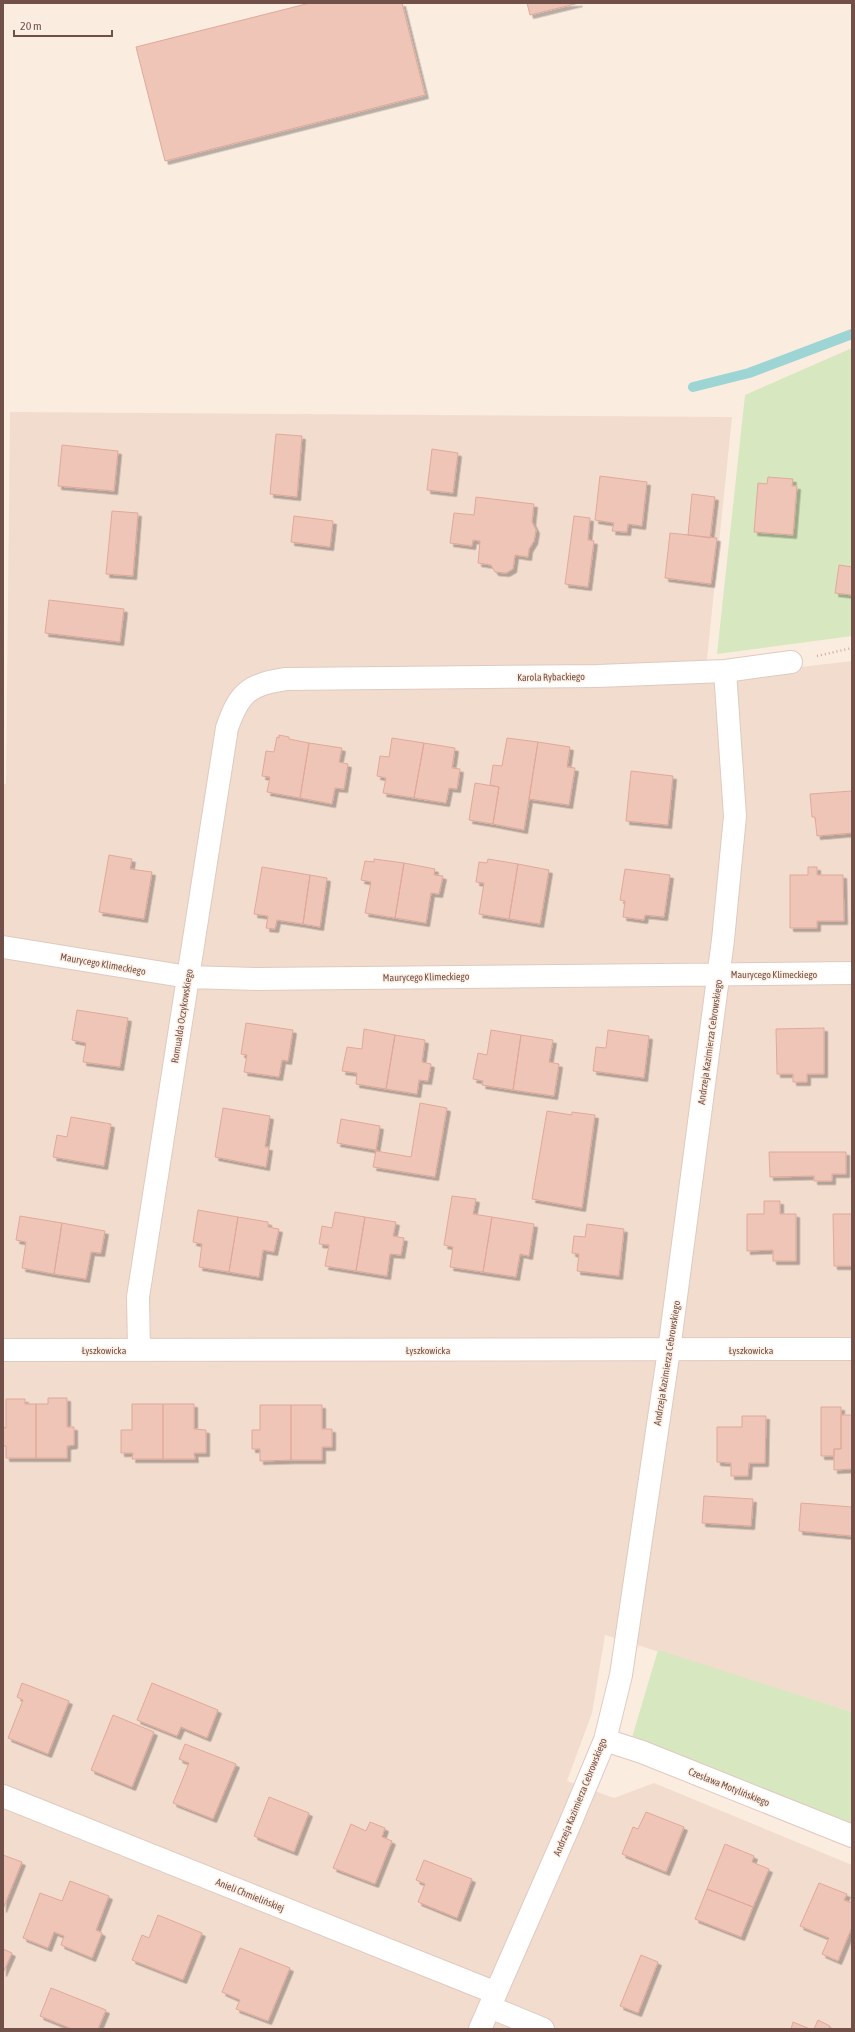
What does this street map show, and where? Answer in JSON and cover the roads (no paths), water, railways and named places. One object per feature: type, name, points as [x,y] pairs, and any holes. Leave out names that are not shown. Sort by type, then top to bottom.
[{"type":"street","name":"Karola Rybackiego","points":[[249,690],[266,682],[286,679],[489,678],[724,671],[791,662]]},
{"type":"street","name":"Andrzeja Kazimierza Cebrowskiego","points":[[480,2029],[605,1740],[621,1675],[670,1350],[719,974],[735,816],[724,671]]},
{"type":"street","name":"Romualda Oczykowskiego","points":[[139,1350],[138,1297],[227,728],[235,706],[249,690]]},
{"type":"street","name":"Maurycego Klimeckiego","points":[[3,947],[188,977],[256,979],[852,973]]},
{"type":"street","name":"Łyszkowicka","points":[[3,1350],[852,1349]]},
{"type":"street","name":"Czesława Motylińskiego","points":[[605,1740],[642,1752],[852,1836]]},
{"type":"street","name":"Anieli Chmielińskiej","points":[[3,1796],[493,2000],[543,2029]]},
{"type":"waterway","points":[[693,387],[749,373],[852,334]]}]
